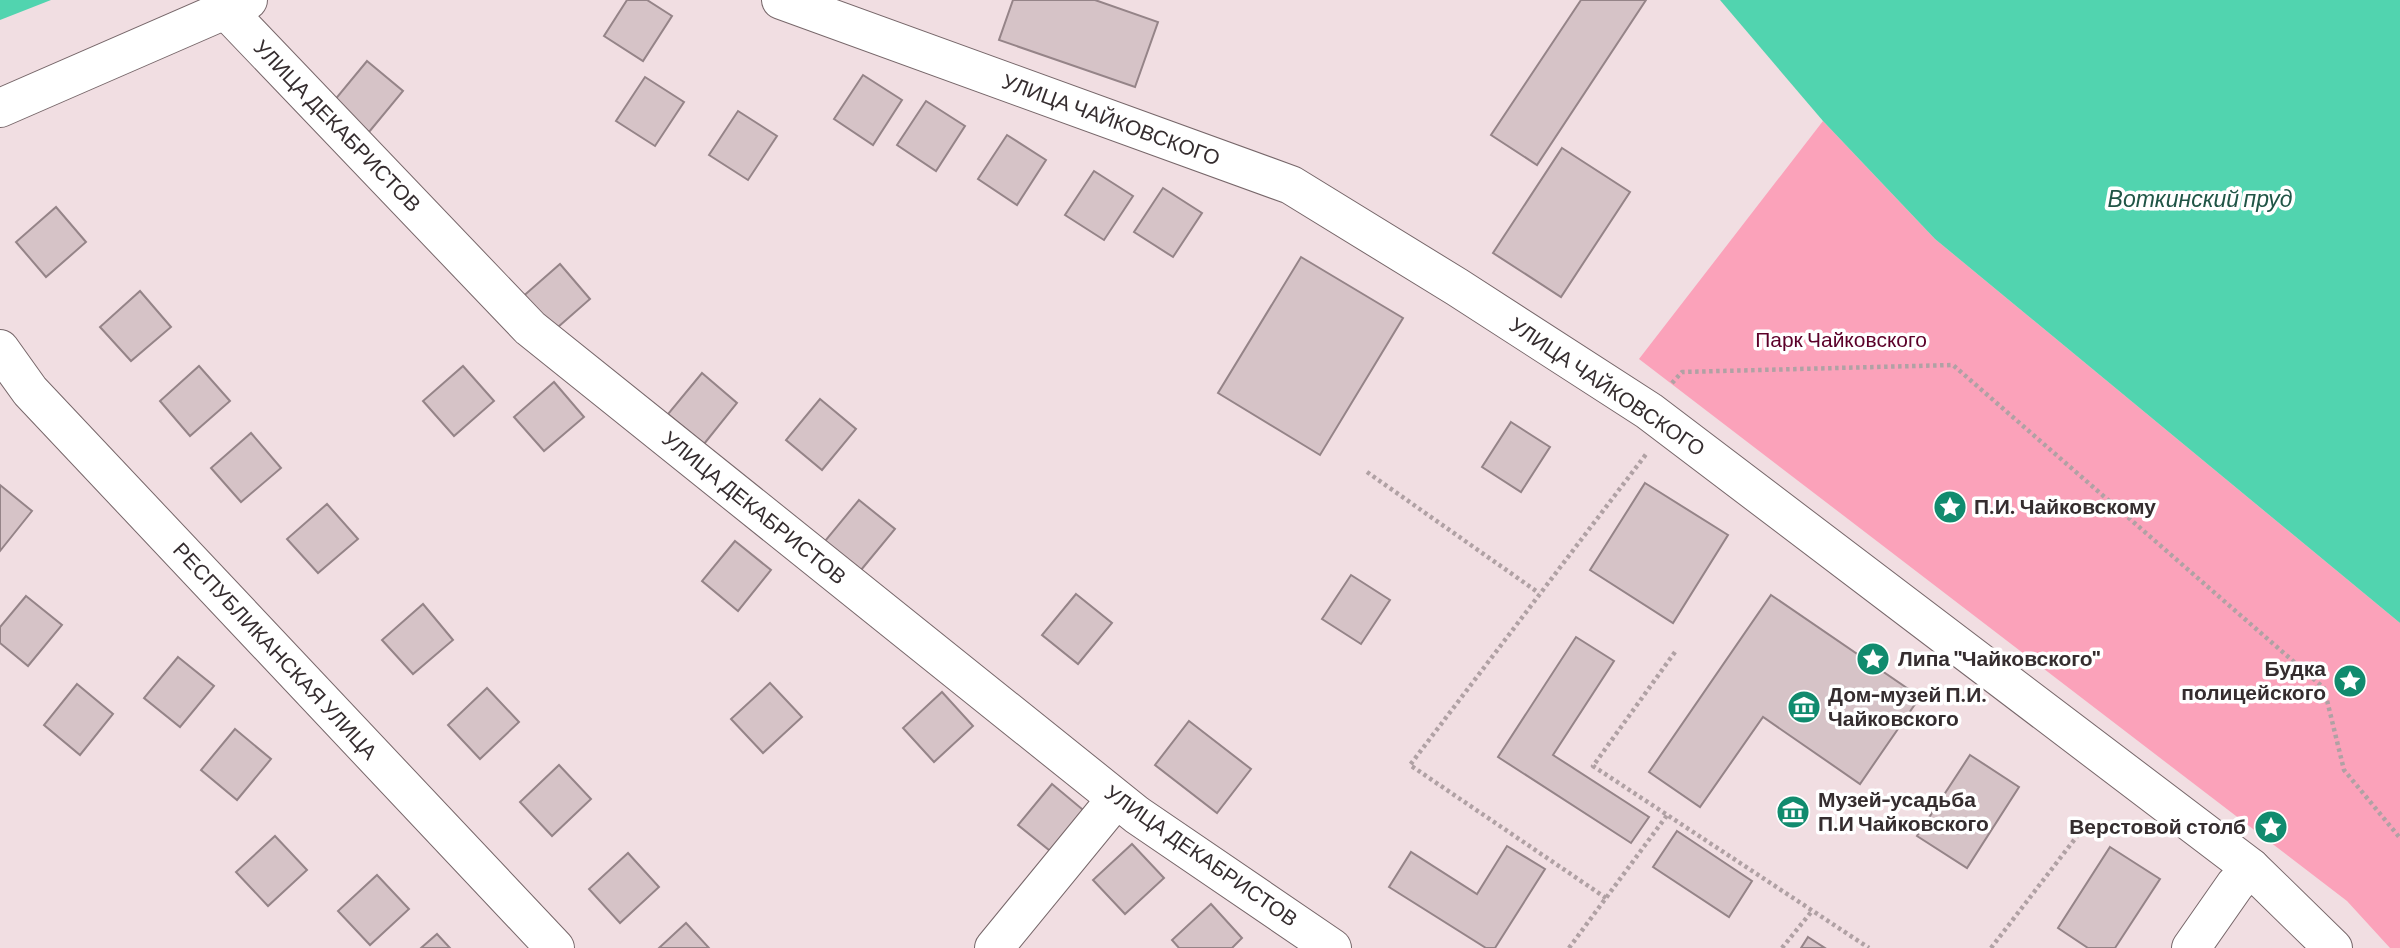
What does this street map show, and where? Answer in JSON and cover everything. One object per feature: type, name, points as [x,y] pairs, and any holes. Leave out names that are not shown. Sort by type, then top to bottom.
[{"type":"street","name":"УЛИЦА ЧАЙКОВСКОГО","points":[[781,0],[1291,185],[1457,287],[1651,428],[2251,868],[2333,948]]},
{"type":"street","points":[[0,108],[237,5]]},
{"type":"street","name":"УЛИЦА ДЕКАБРИСТОВ","points":[[237,5],[530,328],[1116,799],[1332,948]]},
{"type":"street","name":"РЕСПУБЛИКАНСКАЯ УЛИЦА","points":[[0,349],[30,391],[555,948]]},
{"type":"street","points":[[994,948],[1116,799]]},
{"type":"street","points":[[2191,948],[2235,885],[2251,868]]},
{"type":"path","points":[[1606,898],[1410,765],[1539,593],[1651,428],[1682,372],[1953,365],[2324,688],[2344,770],[2400,838]]},
{"type":"path","points":[[1367,472],[1539,593]]},
{"type":"path","points":[[1675,652],[1593,766],[1869,948]]},
{"type":"path","points":[[1569,948],[1668,814]]},
{"type":"path","points":[[1991,948],[2081,831]]},
{"type":"path","points":[[1782,948],[1812,911]]},
{"type":"green space","name":"Парк Чайковского","points":[[1823,121],[1935,239],[2400,623],[2400,948],[2390,948],[2347,901],[1639,359]]},
{"type":"water","points":[[0,0],[51,0],[0,20]]},
{"type":"water","name":"Воткинский пруд","points":[[1720,0],[2400,0],[2400,623],[1935,239],[1823,121]]},
{"type":"building","points":[[627,0],[647,0],[672,16],[643,61],[604,36]]},
{"type":"building","points":[[1013,0],[1095,0],[1158,22],[1135,87],[999,40]]},
{"type":"building","points":[[1581,0],[1646,0],[1537,165],[1491,135]]},
{"type":"building","points":[[367,61],[403,91],[369,132],[333,102]]},
{"type":"building","points":[[863,75],[902,100],[873,145],[834,119]]},
{"type":"building","points":[[645,77],[684,102],[655,146],[616,121]]},
{"type":"building","points":[[926,101],[965,126],[936,171],[897,145]]},
{"type":"building","points":[[738,111],[777,136],[748,180],[709,155]]},
{"type":"building","points":[[1007,135],[1046,160],[1017,205],[978,179]]},
{"type":"building","points":[[1562,148],[1630,192],[1561,297],[1493,253]]},
{"type":"building","points":[[1094,171],[1133,196],[1104,240],[1065,215]]},
{"type":"building","points":[[1163,188],[1202,213],[1173,257],[1134,232]]},
{"type":"building","points":[[56,207],[86,242],[46,277],[16,242]]},
{"type":"building","points":[[1301,257],[1403,318],[1320,455],[1218,393]]},
{"type":"building","points":[[560,264],[590,299],[550,334],[520,299]]},
{"type":"building","points":[[140,291],[171,327],[131,361],[100,327]]},
{"type":"building","points":[[199,366],[230,401],[190,436],[160,401]]},
{"type":"building","points":[[463,366],[494,401],[454,436],[423,401]]},
{"type":"building","points":[[702,373],[737,403],[704,444],[668,414]]},
{"type":"building","points":[[554,382],[584,417],[544,451],[514,417]]},
{"type":"building","points":[[820,399],[856,429],[822,470],[786,440]]},
{"type":"building","points":[[1511,422],[1550,447],[1521,492],[1482,467]]},
{"type":"building","points":[[251,433],[281,468],[241,502],[211,468]]},
{"type":"building","points":[[1645,483],[1728,535],[1673,623],[1590,570]]},
{"type":"building","points":[[0,485],[32,511],[0,551]]},
{"type":"building","points":[[859,500],[895,529],[861,570],[825,541]]},
{"type":"building","points":[[327,504],[358,539],[318,573],[287,539]]},
{"type":"building","points":[[735,541],[771,570],[738,611],[702,581]]},
{"type":"building","points":[[1351,575],[1390,600],[1361,644],[1322,619]]},
{"type":"building","points":[[1076,594],[1112,623],[1078,664],[1042,635]]},
{"type":"building","name":"Дом-музей П.И. Чайковского","points":[[1771,595],[1920,697],[1860,784],[1763,717],[1700,807],[1649,772]]},
{"type":"building","points":[[26,596],[62,625],[28,666],[0,643],[0,627]]},
{"type":"building","points":[[423,604],[453,640],[413,674],[382,640]]},
{"type":"building","points":[[1576,637],[1614,661],[1553,755],[1649,817],[1631,843],[1498,757]]},
{"type":"building","points":[[178,657],[214,686],[180,727],[144,698]]},
{"type":"building","points":[[770,683],[802,717],[763,753],[731,719]]},
{"type":"building","points":[[77,684],[113,714],[80,755],[44,725]]},
{"type":"building","points":[[487,688],[519,722],[480,759],[448,725]]},
{"type":"building","points":[[942,692],[973,726],[934,762],[903,728]]},
{"type":"building","points":[[1189,721],[1251,769],[1217,813],[1155,765]]},
{"type":"building","points":[[235,729],[271,759],[237,800],[201,770]]},
{"type":"building","points":[[1970,755],[2019,787],[1967,868],[1917,836]]},
{"type":"building","points":[[559,765],[591,799],[552,836],[520,802]]},
{"type":"building","points":[[1052,784],[1088,814],[1054,854],[1018,825]]},
{"type":"building","points":[[1677,831],[1752,881],[1729,917],[1653,867]]},
{"type":"building","points":[[275,836],[307,870],[268,906],[236,872]]},
{"type":"building","points":[[1132,844],[1164,878],[1125,914],[1093,880]]},
{"type":"building","points":[[1507,846],[1545,869],[1495,948],[1486,948],[1389,887],[1411,852],[1477,894]]},
{"type":"building","points":[[2110,847],[2160,879],[2115,948],[2088,948],[2058,928]]},
{"type":"building","points":[[628,853],[659,887],[620,923],[589,889]]},
{"type":"building","points":[[377,875],[409,909],[370,945],[338,911]]},
{"type":"building","points":[[1211,904],[1242,938],[1232,948],[1179,948],[1172,940]]},
{"type":"building","points":[[686,923],[709,948],[659,948]]},
{"type":"building","points":[[437,934],[450,948],[421,948]]},
{"type":"building","points":[[1808,937],[1825,948],[1801,948]]},
{"type":"place","name":"П.И. Чайковскому","points":[[1950,507]]},
{"type":"place","name":"Липа \"Чайковского\"","points":[[1873,659]]},
{"type":"place","name":"Будка полицейского","points":[[2350,681]]},
{"type":"place","name":"Дом-музей П.И. Чайковского","points":[[1804,707]]},
{"type":"place","name":"Музей-усадьба П.И Чайковского","points":[[1793,812]]},
{"type":"place","name":"Верстовой столб","points":[[2271,827]]}]
